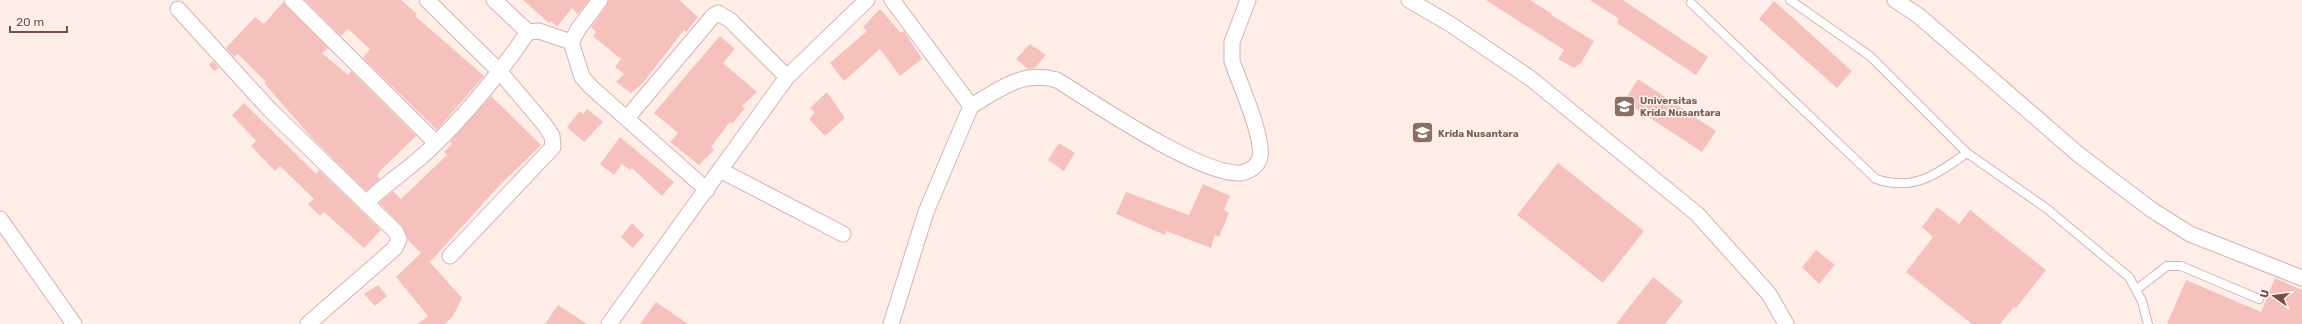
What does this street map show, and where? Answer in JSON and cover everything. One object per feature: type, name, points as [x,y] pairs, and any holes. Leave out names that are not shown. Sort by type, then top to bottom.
[{"type":"street","points":[[292,0],[436,143]]},
{"type":"street","points":[[428,0],[500,72],[544,124],[552,136],[553,146],[450,256]]},
{"type":"street","points":[[494,0],[528,32],[539,31],[571,42]]},
{"type":"street","points":[[600,0],[579,28],[571,42],[576,62],[582,77],[591,87],[707,190]]},
{"type":"street","points":[[609,324],[787,77],[867,0]]},
{"type":"street","points":[[892,0],[971,106]]},
{"type":"street","points":[[891,324],[926,212],[971,106],[1013,82],[1031,76],[1046,77],[1057,80],[1133,127],[1196,161],[1226,171],[1241,173],[1249,171],[1256,166],[1260,157],[1260,140],[1232,61],[1230,50],[1248,0]]},
{"type":"street","points":[[1409,0],[1450,24],[1530,78],[1697,214],[1769,294],[1786,324]]},
{"type":"street","points":[[1895,0],[1919,16],[2078,154],[2152,210],[2190,234],[2302,278]]},
{"type":"street","points":[[178,9],[270,110],[396,232],[398,240],[395,248],[308,324]]},
{"type":"street","points":[[627,118],[709,21],[718,13],[730,20],[787,77]]},
{"type":"street","points":[[366,203],[436,143],[500,72],[528,32]]},
{"type":"street","points":[[720,170],[843,234]]},
{"type":"street","points":[[2,227],[74,324]]},
{"type":"lane","points":[[1790,0],[1870,56],[1968,153],[2046,208],[2129,277],[2137,289],[2148,324]]},
{"type":"lane","points":[[1691,3],[1876,179],[1891,184],[1909,184],[1931,178],[1968,153]]},
{"type":"lane","points":[[2137,289],[2167,266],[2180,266],[2259,299]]},
{"type":"building","points":[[305,0],[401,0],[417,14],[415,16],[484,76],[437,130],[363,58],[370,49],[348,29],[341,36]]},
{"type":"building","points":[[523,0],[589,0],[578,14],[572,8],[557,27],[551,21],[549,23]]},
{"type":"building","points":[[609,0],[679,0],[698,17],[686,32],[684,30],[643,83],[631,93],[616,82],[624,74],[615,67],[621,59],[593,36],[596,32],[591,27]]},
{"type":"building","points":[[1486,0],[1530,0],[1552,14],[1551,15],[1594,41],[1581,63],[1574,68],[1558,59],[1564,50]]},
{"type":"building","points":[[1590,0],[1623,0],[1708,57],[1696,75],[1617,23],[1619,19]]},
{"type":"building","points":[[1774,1],[1852,71],[1837,88],[1759,19]]},
{"type":"building","points":[[283,2],[328,48],[322,53],[348,75],[351,71],[416,136],[380,171],[377,176],[380,179],[366,191],[312,138],[264,83],[266,82],[238,54],[234,57],[226,48],[255,17],[264,24]]},
{"type":"building","points":[[880,9],[901,33],[904,31],[922,59],[900,76],[880,49],[844,81],[830,63],[867,31],[863,27]]},
{"type":"building","points":[[720,36],[735,49],[723,63],[757,92],[742,106],[745,108],[732,124],[730,122],[711,147],[714,150],[699,165],[670,142],[678,133],[654,113]]},
{"type":"building","points":[[1030,44],[1046,55],[1035,68],[1028,69],[1016,59]]},
{"type":"building","points":[[213,61],[219,68],[214,71],[209,65]]},
{"type":"building","points":[[1638,79],[1716,131],[1702,152],[1624,101]]},
{"type":"building","points":[[827,92],[845,118],[825,136],[809,119],[815,112],[810,108]]},
{"type":"building","points":[[491,96],[541,145],[498,187],[430,262],[425,257],[462,298],[453,316],[445,324],[418,324],[428,316],[396,277],[421,253],[408,240],[402,226],[379,203],[393,191],[401,199],[447,155],[444,152],[452,144],[450,142]]},
{"type":"building","points":[[244,103],[316,174],[319,170],[381,230],[364,248],[324,212],[320,216],[308,204],[314,199],[280,166],[275,171],[251,146],[256,141],[232,115]]},
{"type":"building","points":[[587,109],[603,122],[584,142],[567,127],[580,111],[583,114]]},
{"type":"building","points":[[620,137],[674,182],[662,196],[632,168],[630,170],[622,164],[614,175],[600,164]]},
{"type":"building","points":[[1059,143],[1075,153],[1064,171],[1048,160]]},
{"type":"building","points":[[1558,163],[1644,231],[1603,283],[1517,215]]},
{"type":"building","points":[[1203,184],[1230,196],[1224,210],[1229,213],[1219,237],[1215,235],[1211,248],[1166,231],[1165,235],[1116,214],[1126,192],[1189,215]]},
{"type":"building","points":[[1937,207],[1959,224],[1970,210],[2046,270],[2016,308],[2014,307],[2000,324],[1972,324],[1906,272],[1933,237],[1922,227]]},
{"type":"building","points":[[632,223],[644,235],[633,248],[621,237]]},
{"type":"building","points":[[1816,250],[1835,265],[1819,284],[1802,267]]},
{"type":"building","points":[[1653,277],[1683,301],[1665,324],[1616,324]]},
{"type":"building","points":[[2275,278],[2302,290],[2302,324],[2167,324],[2186,280],[2261,312]]},
{"type":"building","points":[[378,285],[387,296],[375,306],[364,294]]},
{"type":"building","points":[[656,302],[688,324],[640,324]]},
{"type":"building","points":[[558,305],[587,324],[545,324]]},
{"type":"place","name":"Universitas Krida Nusantara","points":[[1625,106]]},
{"type":"place","name":"Krida Nusantara","points":[[1423,133]]}]
